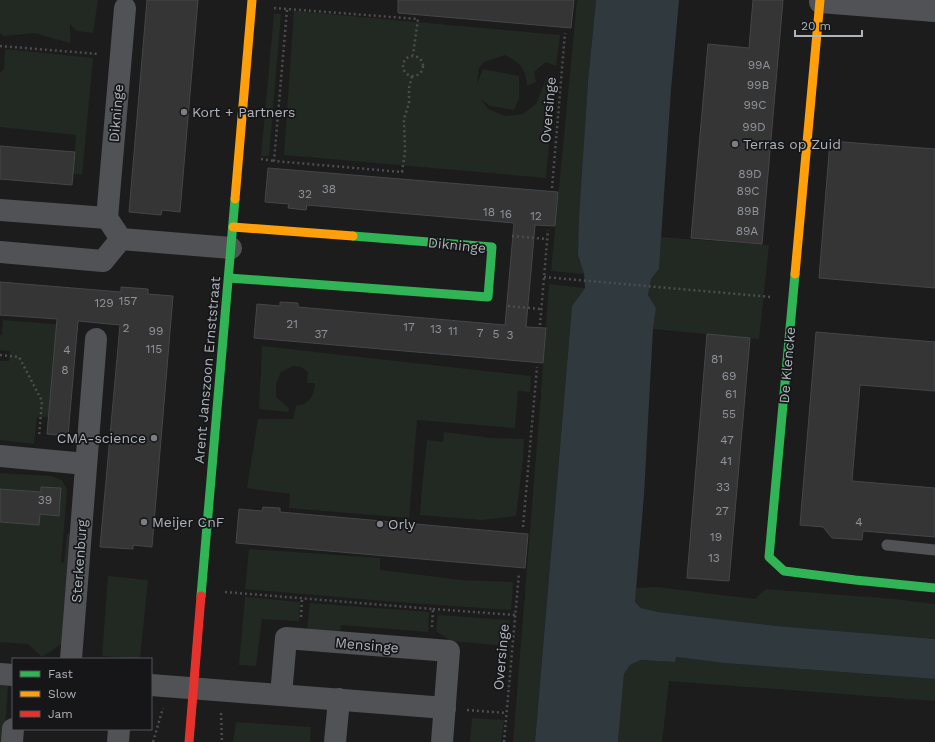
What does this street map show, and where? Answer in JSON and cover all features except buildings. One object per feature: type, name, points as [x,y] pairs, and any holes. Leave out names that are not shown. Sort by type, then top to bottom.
[{"type":"street","name":"De Klencke","points":[[935,11],[820,1],[769,557],[784,571],[935,588]]},
{"type":"street","name":"Arent Janszoon Ernststraat","points":[[189,742],[252,3]]},
{"type":"street","name":"Dikninge","points":[[107,218],[125,8]]},
{"type":"street","points":[[0,210],[107,218],[121,239]]},
{"type":"street","name":"Dikninge","points":[[233,227],[492,246],[488,297]]},
{"type":"street","points":[[121,239],[231,248]]},
{"type":"street","points":[[0,252],[103,261],[121,239]]},
{"type":"street","points":[[229,278],[488,297]]},
{"type":"street","name":"Sterkenburg","points":[[71,658],[96,339]]},
{"type":"street","points":[[0,456],[86,464]]},
{"type":"street","name":"Mensinge","points":[[281,695],[286,638],[449,651],[442,742]]},
{"type":"street","points":[[0,674],[12,675]]},
{"type":"street","points":[[152,685],[444,708]]},
{"type":"street","points":[[336,742],[339,699]]},
{"type":"street","points":[[12,742],[13,730]]},
{"type":"street","points":[[118,742],[119,730]]},
{"type":"lane","points":[[887,545],[935,550]]},
{"type":"path","points":[[252,3],[288,10],[418,19],[413,55]]},
{"type":"path","points":[[288,10],[274,160],[402,172],[405,152],[404,120],[409,103],[409,88],[412,76],[420,72],[423,66],[419,58],[413,55],[404,60],[402,67],[406,73],[412,76]]},
{"type":"path","name":"Oversinge","points":[[552,188],[565,34]]},
{"type":"path","points":[[0,46],[121,56]]},
{"type":"path","points":[[540,324],[548,230]]},
{"type":"path","points":[[492,246],[502,235],[547,239]]},
{"type":"path","points":[[544,277],[793,299]]},
{"type":"path","points":[[488,297],[499,305],[541,309]]},
{"type":"path","points":[[0,355],[19,357],[42,401],[37,460]]},
{"type":"path","points":[[523,528],[537,367]]},
{"type":"path","name":"Oversinge","points":[[504,742],[519,573]]},
{"type":"path","points":[[202,590],[515,615]]},
{"type":"path","points":[[430,650],[433,609]]},
{"type":"path","points":[[444,708],[506,713]]},
{"type":"shaded area","points":[[0,0],[98,0],[93,33],[77,31],[70,24],[70,43],[34,33],[4,36],[0,33]]},
{"type":"shaded area","points":[[577,0],[596,0],[588,81],[578,255],[584,274],[551,271]]},
{"type":"shaded area","points":[[596,0],[679,0],[671,90],[659,269],[651,279],[648,295],[656,308],[653,329],[644,495],[635,602],[641,608],[658,612],[777,626],[935,639],[935,679],[724,663],[676,657],[675,662],[641,660],[630,665],[624,674],[618,742],[535,742],[572,306],[585,288],[584,274],[578,255],[579,219],[588,81]]},
{"type":"shaded area","points":[[294,11],[560,35],[556,66],[546,62],[534,72],[536,82],[527,86],[524,70],[515,61],[505,55],[484,62],[479,68],[477,84],[483,69],[519,76],[519,99],[514,110],[490,106],[481,99],[488,109],[505,116],[523,114],[536,104],[547,77],[555,79],[546,178],[284,155]]},
{"type":"shaded area","points":[[274,14],[281,14],[269,156],[261,156]]},
{"type":"shaded area","points":[[5,49],[93,58],[82,175],[73,174],[76,135],[0,127],[0,73],[4,69]]},
{"type":"shaded area","points":[[661,237],[769,245],[759,339],[653,329],[656,308],[648,295],[651,279],[659,269]]},
{"type":"shaded area","points":[[549,284],[585,288],[572,306],[535,742],[513,742],[540,406]]},
{"type":"shaded area","points":[[3,320],[78,326],[76,344],[56,342],[49,417],[37,417],[34,444],[0,440],[0,361],[9,361],[10,351],[0,350],[0,335],[2,335]]},
{"type":"shaded area","points":[[262,346],[531,376],[530,392],[518,391],[515,428],[417,420],[409,518],[289,508],[290,494],[247,488],[258,419],[293,419],[296,406],[305,403],[310,399],[314,392],[315,383],[307,383],[308,372],[301,367],[293,366],[281,372],[276,383],[276,397],[289,408],[288,412],[259,409]]},
{"type":"shaded area","points":[[444,432],[491,438],[524,439],[516,516],[482,520],[420,515],[427,440],[443,442]]},
{"type":"shaded area","points":[[0,473],[51,476],[62,480],[67,490],[61,563],[64,562],[67,534],[73,533],[66,641],[42,657],[28,644],[0,642]]},
{"type":"shaded area","points":[[249,549],[380,558],[380,570],[462,580],[513,582],[511,610],[245,589]]},
{"type":"shaded area","points":[[108,576],[148,580],[140,658],[102,656]]},
{"type":"shaded area","points":[[656,587],[755,599],[766,589],[894,599],[935,604],[935,639],[777,626],[658,612],[641,608],[635,602],[636,588]]},
{"type":"shaded area","points":[[245,597],[300,602],[299,621],[262,619],[256,666],[239,665]]},
{"type":"shaded area","points":[[310,603],[429,612],[428,632],[341,625],[340,632],[307,629]]},
{"type":"shaded area","points":[[438,615],[510,620],[509,646],[451,641],[436,631]]},
{"type":"shaded area","points":[[676,657],[724,663],[935,679],[935,701],[669,681],[662,742],[618,742],[624,674],[630,665],[641,660],[675,662]]},
{"type":"shaded area","points":[[0,684],[8,685],[4,742],[0,742]]},
{"type":"shaded area","points":[[472,718],[504,720],[501,742],[470,742]]},
{"type":"shaded area","points":[[236,722],[311,727],[310,742],[233,742]]},
{"type":"traffic: fast","points":[[201,596],[235,199]]},
{"type":"traffic: fast","points":[[229,278],[488,297],[492,247],[353,236]]},
{"type":"traffic: fast","points":[[795,274],[769,557],[784,571],[935,588]]},
{"type":"traffic: slow","points":[[235,199],[252,0]]},
{"type":"traffic: slow","points":[[795,274],[820,0]]},
{"type":"traffic: slow","points":[[233,227],[353,236]]},
{"type":"traffic: jam","points":[[189,742],[201,596]]},
{"type":"place","name":"Kort + Partners","points":[[184,112]]},
{"type":"place","name":"Terras op Zuid","points":[[735,144]]},
{"type":"place","name":"CMA-science","points":[[154,438]]},
{"type":"place","name":"Meijer CnF","points":[[144,522]]},
{"type":"place","name":"Orly","points":[[380,524]]}]
